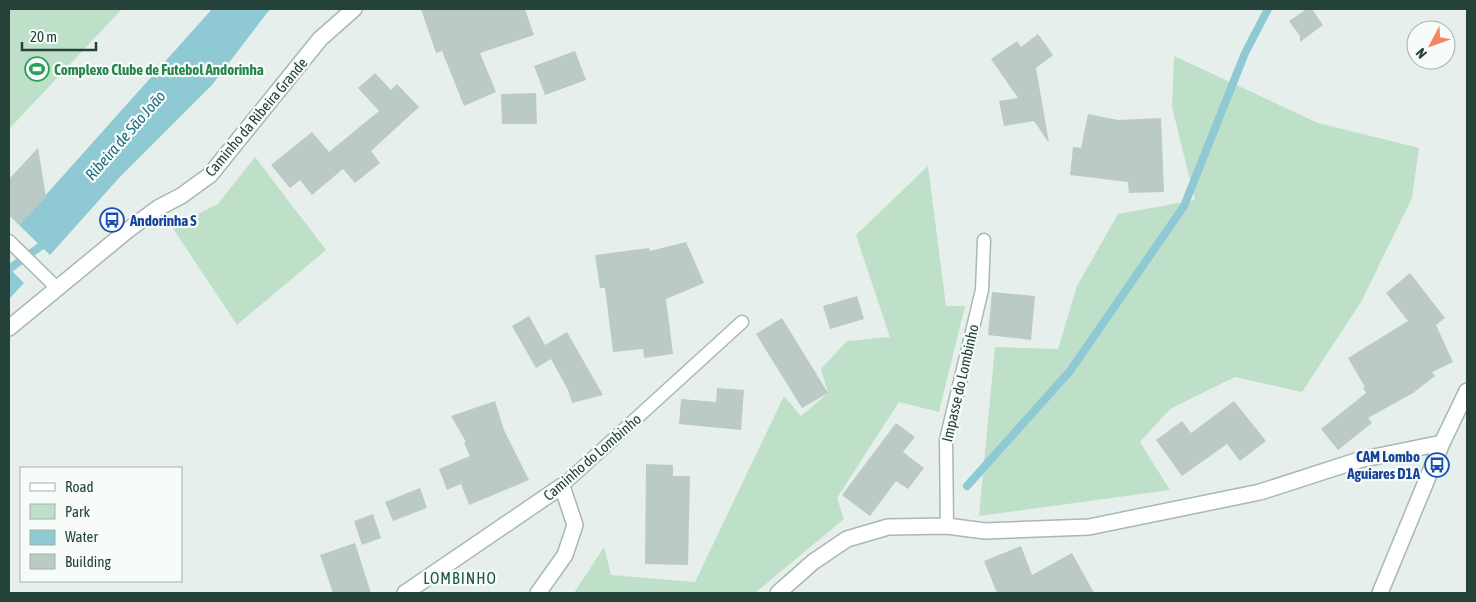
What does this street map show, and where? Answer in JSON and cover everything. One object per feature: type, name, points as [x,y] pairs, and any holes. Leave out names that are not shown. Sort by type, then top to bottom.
[{"type":"street","name":"Caminho da Ribeira Grande","points":[[9,328],[56,286],[158,208],[181,196],[210,175],[320,40],[354,9]]},
{"type":"street","points":[[1380,593],[1442,443],[1467,391]]},
{"type":"street","points":[[778,593],[813,562],[847,539],[888,527],[947,526],[985,532],[1089,527],[1260,492],[1359,460],[1442,443]]},
{"type":"street","points":[[538,593],[565,555],[575,525],[562,486]]},
{"type":"street","name":"Caminho do Lombinho","points":[[405,593],[562,486]]},
{"type":"lane","name":"Impasse do Lombinho","points":[[947,526],[946,440],[982,290],[984,240]]},
{"type":"lane","points":[[9,241],[56,286]]},
{"type":"lane","name":"Caminho do Lombinho","points":[[562,486],[742,322]]},
{"type":"green space","name":"Complexo Clube de Futebol Andorinha","points":[[9,9],[122,9],[9,129]]},
{"type":"green space","points":[[1174,56],[1318,123],[1419,148],[1412,198],[1361,302],[1302,392],[1235,377],[1170,409],[1140,442],[1170,490],[979,516],[995,347],[1058,349],[1077,286],[1118,214],[1195,200],[1172,107]]},
{"type":"green space","points":[[255,157],[326,250],[237,325],[172,227],[218,204]]},
{"type":"green space","points":[[928,166],[946,306],[965,306],[939,412],[899,402],[837,498],[844,519],[755,593],[574,593],[604,547],[611,575],[695,582],[784,396],[801,416],[828,393],[821,369],[847,341],[890,337],[856,235]]},
{"type":"water","name":"Ribeira de São João","points":[[212,9],[270,9],[212,85],[118,179],[50,255],[19,225]]},
{"type":"water","points":[[9,268],[24,283],[9,299]]},
{"type":"building","points":[[421,9],[525,9],[534,35],[480,53],[496,92],[464,106],[442,51],[436,53]]},
{"type":"building","points":[[1307,9],[1312,9],[1323,25],[1300,42],[1300,36],[1289,21]]},
{"type":"building","points":[[1038,34],[1053,55],[1036,68],[1049,143],[1034,121],[1004,126],[999,101],[1018,98],[991,59],[1017,41],[1021,47]]},
{"type":"building","points":[[575,51],[586,80],[545,95],[534,66]]},
{"type":"building","points":[[375,73],[391,90],[397,84],[419,107],[371,151],[380,163],[355,183],[343,169],[312,195],[300,180],[290,188],[271,165],[312,132],[329,152],[379,111],[358,88]]},
{"type":"building","points":[[536,93],[537,124],[502,124],[501,94]]},
{"type":"building","points":[[1088,114],[1118,120],[1161,118],[1164,192],[1129,193],[1128,182],[1070,175],[1073,147],[1081,148]]},
{"type":"building","points":[[38,148],[46,197],[19,225],[9,215],[9,179]]},
{"type":"building","points":[[686,242],[704,283],[666,299],[673,354],[644,358],[643,349],[613,352],[605,288],[600,288],[595,255],[649,248],[650,251]]},
{"type":"building","points":[[1410,273],[1445,318],[1436,325],[1453,362],[1432,372],[1435,376],[1413,393],[1368,418],[1372,423],[1338,450],[1321,429],[1366,393],[1363,388],[1365,387],[1348,358],[1408,321],[1386,293]]},
{"type":"building","points":[[992,292],[1035,296],[1031,340],[988,335]]},
{"type":"building","points":[[857,296],[864,319],[830,329],[823,306]]},
{"type":"building","points":[[529,316],[545,345],[567,332],[603,395],[572,403],[568,390],[551,359],[536,368],[512,326]]},
{"type":"building","points":[[782,318],[828,393],[802,408],[756,334]]},
{"type":"building","points":[[717,388],[744,390],[741,430],[679,424],[681,399],[716,402]]},
{"type":"building","points":[[495,401],[504,430],[529,480],[469,505],[461,484],[447,490],[439,469],[470,456],[464,443],[466,442],[451,416]]},
{"type":"building","points":[[1234,401],[1266,441],[1240,461],[1227,444],[1182,476],[1156,440],[1182,421],[1191,433]]},
{"type":"building","points":[[896,423],[915,437],[903,452],[924,468],[908,489],[896,481],[870,516],[842,495]]},
{"type":"building","points":[[646,464],[673,465],[673,476],[690,476],[688,565],[645,564]]},
{"type":"building","points":[[420,488],[427,508],[393,521],[385,502]]},
{"type":"building","points":[[373,514],[381,538],[362,545],[354,521]]},
{"type":"building","points":[[355,543],[371,593],[333,593],[320,555]]},
{"type":"building","points":[[1021,546],[1032,575],[1072,553],[1094,593],[997,593],[984,561]]},
{"type":"waterway","points":[[967,486],[1070,371],[1184,206],[1245,53],[1268,9]]},
{"type":"waterway","points":[[9,269],[48,241]]},
{"type":"place","name":"Complexo Clube de Futebol Andorinha","points":[[37,69]]},
{"type":"place","name":"Andorinha S","points":[[112,220]]},
{"type":"place","name":"CAM Lombo Aguiares D1A","points":[[1437,465]]},
{"type":"district","name":"LOMBINHO","points":[[460,578]]}]
